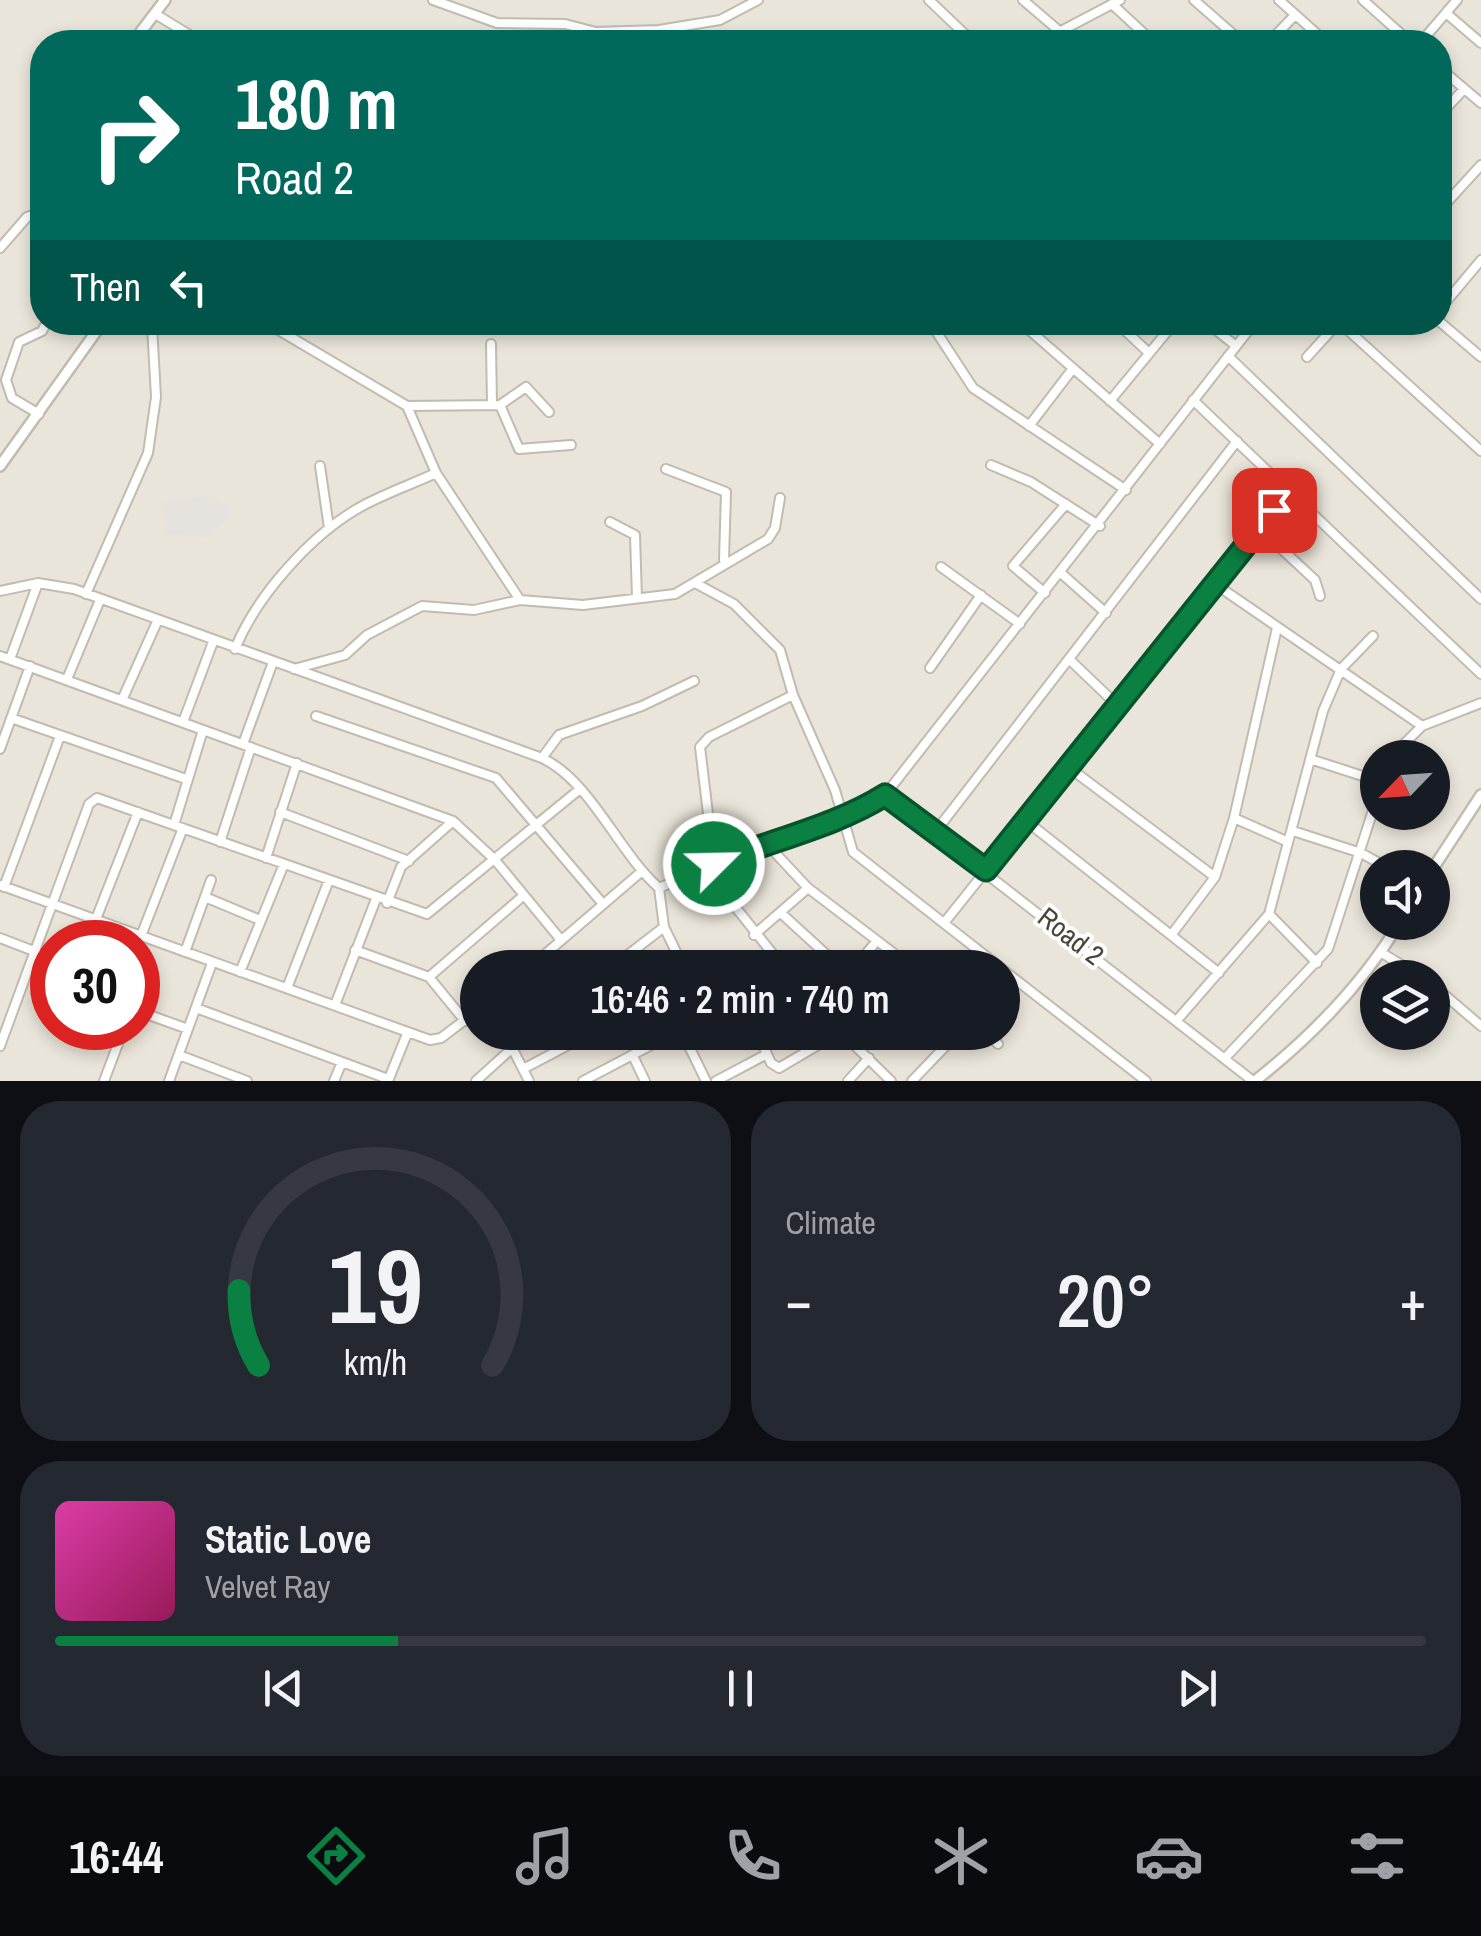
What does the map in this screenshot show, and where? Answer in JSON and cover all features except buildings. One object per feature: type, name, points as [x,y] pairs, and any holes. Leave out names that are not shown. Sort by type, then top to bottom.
[{"type":"street","points":[[143,30],[165,0]]},
{"type":"street","points":[[432,0],[497,23],[565,24],[588,30]]},
{"type":"street","points":[[659,30],[720,20],[758,0]]},
{"type":"street","points":[[929,0],[960,30]]},
{"type":"street","points":[[1024,0],[1058,30],[1116,2],[1142,30]]},
{"type":"street","points":[[1194,0],[1228,30]]},
{"type":"street","points":[[1279,0],[1312,30]]},
{"type":"street","points":[[1363,0],[1397,30]]},
{"type":"street","points":[[1431,30],[1458,0]]},
{"type":"street","points":[[1446,13],[1481,43]]},
{"type":"street","points":[[157,15],[182,30]]},
{"type":"street","points":[[1281,30],[1295,15]]},
{"type":"street","points":[[1452,78],[1481,103]]},
{"type":"street","points":[[1452,102],[1464,89]]},
{"type":"street","points":[[1452,196],[1481,165]]},
{"type":"street","points":[[1470,176],[1481,186]]},
{"type":"street","points":[[0,248],[30,216]]},
{"type":"street","points":[[1452,295],[1481,260]]},
{"type":"street","points":[[1452,332],[1481,356]]},
{"type":"street","points":[[34,335],[19,342],[6,380],[12,398],[39,414]]},
{"type":"street","points":[[0,466],[94,335]]},
{"type":"street","points":[[86,594],[148,453],[156,398],[153,335]]},
{"type":"street","points":[[286,335],[406,406],[496,404],[526,387],[549,412]]},
{"type":"street","points":[[938,335],[973,388],[1126,490]]},
{"type":"street","points":[[1036,335],[1071,370],[1160,444]]},
{"type":"street","points":[[1130,335],[1149,353]]},
{"type":"street","points":[[1110,401],[1164,335]]},
{"type":"street","points":[[1222,335],[1236,346]]},
{"type":"street","points":[[659,888],[764,842],[842,818],[885,795],[1100,526],[1245,335]]},
{"type":"street","points":[[1307,357],[1327,335]]},
{"type":"street","points":[[1354,335],[1479,446]]},
{"type":"street","points":[[492,344],[496,404],[519,449],[571,445]]},
{"type":"street","points":[[1228,356],[1481,599]]},
{"type":"street","points":[[1029,426],[1071,370]]},
{"type":"street","points":[[1192,400],[1481,674]]},
{"type":"street","points":[[406,406],[436,473],[520,600]]},
{"type":"street","points":[[936,832],[1237,442]]},
{"type":"street","points":[[990,465],[1031,482],[1100,526]]},
{"type":"street","points":[[320,466],[329,528]]},
{"type":"street","points":[[666,468],[726,492],[724,560]]},
{"type":"street","points":[[234,649],[243,628],[329,528],[363,505],[436,473]]},
{"type":"street","points":[[944,923],[1288,492]]},
{"type":"street","points":[[294,670],[345,655],[367,635],[422,606],[474,610],[520,600],[583,605],[675,594],[696,584],[724,560],[772,534],[780,498]]},
{"type":"street","points":[[1046,594],[1013,566],[1066,504]]},
{"type":"street","points":[[610,522],[634,535],[637,598]]},
{"type":"street","points":[[1259,528],[1315,580],[1320,596]]},
{"type":"street","points":[[940,566],[1020,624]]},
{"type":"street","points":[[1062,574],[1106,612]]},
{"type":"street","points":[[38,583],[5,658],[452,821],[495,860],[561,940]]},
{"type":"street","points":[[0,591],[38,583],[86,594],[542,758],[580,788],[641,872],[659,888],[664,927],[675,950]]},
{"type":"street","points":[[696,584],[734,604],[780,650],[794,695],[835,790],[853,852],[979,950]]},
{"type":"street","points":[[1215,584],[1422,726]]},
{"type":"street","points":[[930,668],[981,595]]},
{"type":"street","points":[[67,680],[100,600]]},
{"type":"street","points":[[122,700],[157,622]]},
{"type":"street","points":[[1172,934],[1215,877],[1234,818],[1276,628]]},
{"type":"street","points":[[1178,1019],[1269,914],[1310,759],[1341,669],[1372,636]]},
{"type":"street","points":[[183,722],[213,642]]},
{"type":"street","points":[[1070,660],[1116,704]]},
{"type":"street","points":[[220,842],[273,662]]},
{"type":"street","points":[[0,749],[30,666]]},
{"type":"street","points":[[542,758],[559,735],[642,706],[694,681]]},
{"type":"street","points":[[768,950],[710,866],[700,747],[710,737],[794,695]]},
{"type":"street","points":[[1408,740],[1422,726],[1481,703]]},
{"type":"street","points":[[316,716],[496,778],[603,904]]},
{"type":"street","points":[[0,718],[186,780]]},
{"type":"street","points":[[146,920],[178,826],[186,780],[203,730]]},
{"type":"street","points":[[60,736],[2,886],[96,919],[138,812]]},
{"type":"street","points":[[1310,759],[1360,774]]},
{"type":"street","points":[[266,858],[297,764]]},
{"type":"street","points":[[1067,766],[1215,877]]},
{"type":"street","points":[[45,920],[88,804],[97,798],[427,914],[580,788]]},
{"type":"street","name":"Road 2","points":[[885,795],[1254,1081]]},
{"type":"street","points":[[1446,850],[1476,809],[1481,795]]},
{"type":"street","points":[[280,812],[409,861]]},
{"type":"street","points":[[1234,818],[1286,841]]},
{"type":"street","points":[[1025,820],[1219,973]]},
{"type":"street","points":[[387,903],[401,867],[452,821]]},
{"type":"street","points":[[1293,831],[1360,853]]},
{"type":"street","points":[[764,842],[808,888],[887,950]]},
{"type":"street","points":[[1226,1057],[1328,949],[1360,856]]},
{"type":"street","points":[[240,972],[284,864]]},
{"type":"street","points":[[550,950],[641,872]]},
{"type":"street","points":[[184,952],[211,880]]},
{"type":"street","points":[[287,988],[329,880]]},
{"type":"street","points":[[754,935],[808,888]]},
{"type":"street","points":[[430,976],[524,896]]},
{"type":"street","points":[[204,897],[260,920]]},
{"type":"street","points":[[334,1006],[376,898]]},
{"type":"street","points":[[782,914],[822,950]]},
{"type":"street","points":[[1269,914],[1317,963]]},
{"type":"street","points":[[634,950],[664,927]]},
{"type":"street","points":[[0,938],[30,949]]},
{"type":"street","points":[[1254,1081],[1311,1033],[1390,940]]},
{"type":"street","points":[[869,950],[876,942]]},
{"type":"street","points":[[160,943],[407,1034],[436,1040],[460,1023]]},
{"type":"street","points":[[356,950],[430,976],[460,1014]]},
{"type":"street","points":[[1382,953],[1393,960]]},
{"type":"street","points":[[0,1046],[30,962]]},
{"type":"street","points":[[169,1081],[212,963]]},
{"type":"street","points":[[1020,982],[1146,1081]]},
{"type":"street","points":[[1450,999],[1481,1026]]},
{"type":"street","points":[[196,1008],[388,1080],[407,1034]]},
{"type":"street","points":[[160,1019],[188,1029]]},
{"type":"street","points":[[104,1081],[116,1050]]},
{"type":"street","points":[[476,1081],[510,1050]]},
{"type":"street","points":[[513,1050],[529,1081]]},
{"type":"street","points":[[523,1069],[559,1050]]},
{"type":"street","points":[[583,1081],[641,1050]]},
{"type":"street","points":[[689,1050],[706,1081]]},
{"type":"street","points":[[765,1050],[774,1067],[784,1067],[812,1050]]},
{"type":"street","points":[[860,1050],[891,1081]]},
{"type":"street","points":[[912,1081],[942,1050]]},
{"type":"street","points":[[716,1081],[767,1054]]},
{"type":"street","points":[[179,1055],[247,1081]]},
{"type":"street","points":[[633,1056],[645,1081]]},
{"type":"street","points":[[848,1081],[868,1058]]},
{"type":"street","points":[[334,1081],[342,1062]]},
{"type":"shaded area","points":[[0,0],[1481,0],[1481,1081],[0,1081]]},
{"type":"shaded area","points":[[210,495],[235,511],[207,537],[167,534],[162,503]]},
{"type":"route","points":[[714,864],[764,842],[855,814],[885,795],[986,870],[1274,510]]}]
